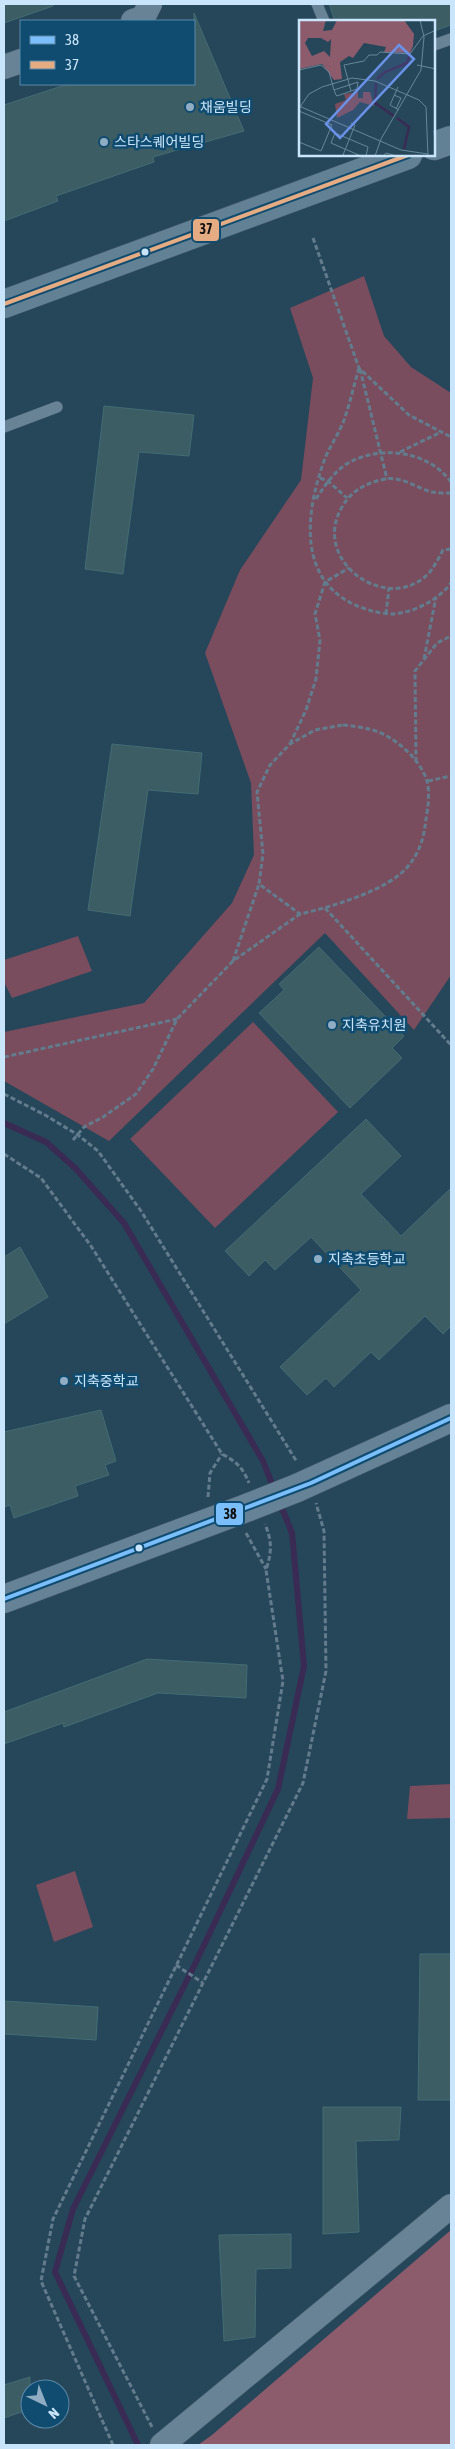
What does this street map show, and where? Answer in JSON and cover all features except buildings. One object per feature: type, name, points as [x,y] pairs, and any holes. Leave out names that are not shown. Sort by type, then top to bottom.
[{"type":"main road","points":[[435,146],[451,140]]},
{"type":"main road","points":[[4,304],[405,156]]},
{"type":"main road","points":[[4,1599],[253,1513],[304,1486],[451,1418]]},
{"type":"street","points":[[136,20],[143,18],[150,4]]},
{"type":"street","points":[[4,68],[20,61]]},
{"type":"street","points":[[157,2437],[451,2206]]},
{"type":"lane","points":[[317,4],[324,20]]},
{"type":"lane","points":[[435,45],[451,39]]},
{"type":"lane","points":[[4,427],[58,407]]},
{"type":"path","points":[[313,238],[360,368],[388,479]]},
{"type":"path","points":[[360,368],[409,415],[440,433],[451,437]]},
{"type":"path","points":[[360,368],[344,420],[324,461],[309,531],[313,558],[326,582],[346,601],[386,615],[425,605],[451,583]]},
{"type":"path","points":[[399,452],[440,433]]},
{"type":"path","points":[[314,504],[328,480],[349,463],[373,453],[399,452],[424,459],[445,474],[451,482]]},
{"type":"path","points":[[320,478],[328,480],[347,498]]},
{"type":"path","points":[[451,493],[432,492],[411,483],[388,479],[365,484],[347,498],[336,517],[333,537],[340,556],[349,568],[368,583],[389,588],[408,586],[428,573],[443,550],[451,549]]},
{"type":"path","points":[[290,744],[306,710],[316,679],[320,640],[315,614],[326,582],[349,568]]},
{"type":"path","points":[[386,615],[389,588]]},
{"type":"path","points":[[424,660],[436,597]]},
{"type":"path","points":[[416,762],[415,671],[437,643],[451,636]]},
{"type":"path","points":[[73,1140],[84,1127],[103,1117],[136,1094],[153,1069],[177,1019],[233,961],[300,914],[325,908],[387,884],[409,865],[423,842],[427,814],[428,782],[416,762],[396,742],[371,729],[343,725],[315,730],[290,744],[270,764],[257,792],[263,854],[259,884],[233,961]]},
{"type":"path","points":[[428,782],[451,776]]},
{"type":"path","points":[[259,884],[300,914]]},
{"type":"path","points":[[325,908],[451,1045]]},
{"type":"path","points":[[4,1057],[177,1019]]},
{"type":"path","points":[[4,1094],[78,1135],[98,1151],[141,1211],[304,1486],[324,1531],[326,1670],[303,1783],[85,2219],[74,2276],[157,2437]]},
{"type":"path","points":[[4,1154],[41,1178],[91,1246],[222,1454],[237,1462],[245,1472],[266,1570],[283,1681],[267,1779],[53,2219],[42,2281],[113,2445]]},
{"type":"path","points":[[208,1502],[210,1473],[222,1454]]},
{"type":"path","points":[[253,1513],[271,1539],[272,1555],[266,1570]]},
{"type":"path","points":[[176,1965],[203,1983]]},
{"type":"shaded area","points":[[364,276],[384,336],[411,367],[451,393],[451,975],[414,1030],[325,933],[109,1141],[4,1081],[4,1032],[144,1003],[232,903],[254,855],[251,783],[205,653],[240,570],[301,480],[313,378],[290,308]]},
{"type":"shaded area","points":[[78,936],[92,971],[12,998],[4,982],[4,960]]},
{"type":"shaded area","points":[[253,1022],[338,1112],[215,1228],[130,1139]]},
{"type":"shaded area","points":[[451,1784],[451,1818],[407,1819],[410,1786]]},
{"type":"shaded area","points":[[75,1871],[93,1927],[54,1942],[36,1885]]},
{"type":"shaded area","points":[[451,2230],[451,2445],[198,2445],[212,2435]]},
{"type":"waterway","points":[[4,1123],[46,1142],[75,1168],[124,1223],[263,1461],[274,1489]]},
{"type":"waterway","points":[[138,2445],[55,2272],[73,2209],[196,1962],[278,1789],[304,1666],[292,1533],[279,1501]]},
{"type":"transit line","name":"37","points":[[4,304],[405,156]]},
{"type":"transit line","name":"38","points":[[4,1599],[311,1483],[451,1418]]},
{"type":"place","name":"채움빌딩","points":[[190,107]]},
{"type":"place","name":"스타스퀘어빌딩","points":[[104,142]]},
{"type":"place","name":"지축유치원","points":[[332,1025]]},
{"type":"place","name":"지축초등학교","points":[[318,1259]]},
{"type":"place","name":"지축중학교","points":[[64,1381]]}]
